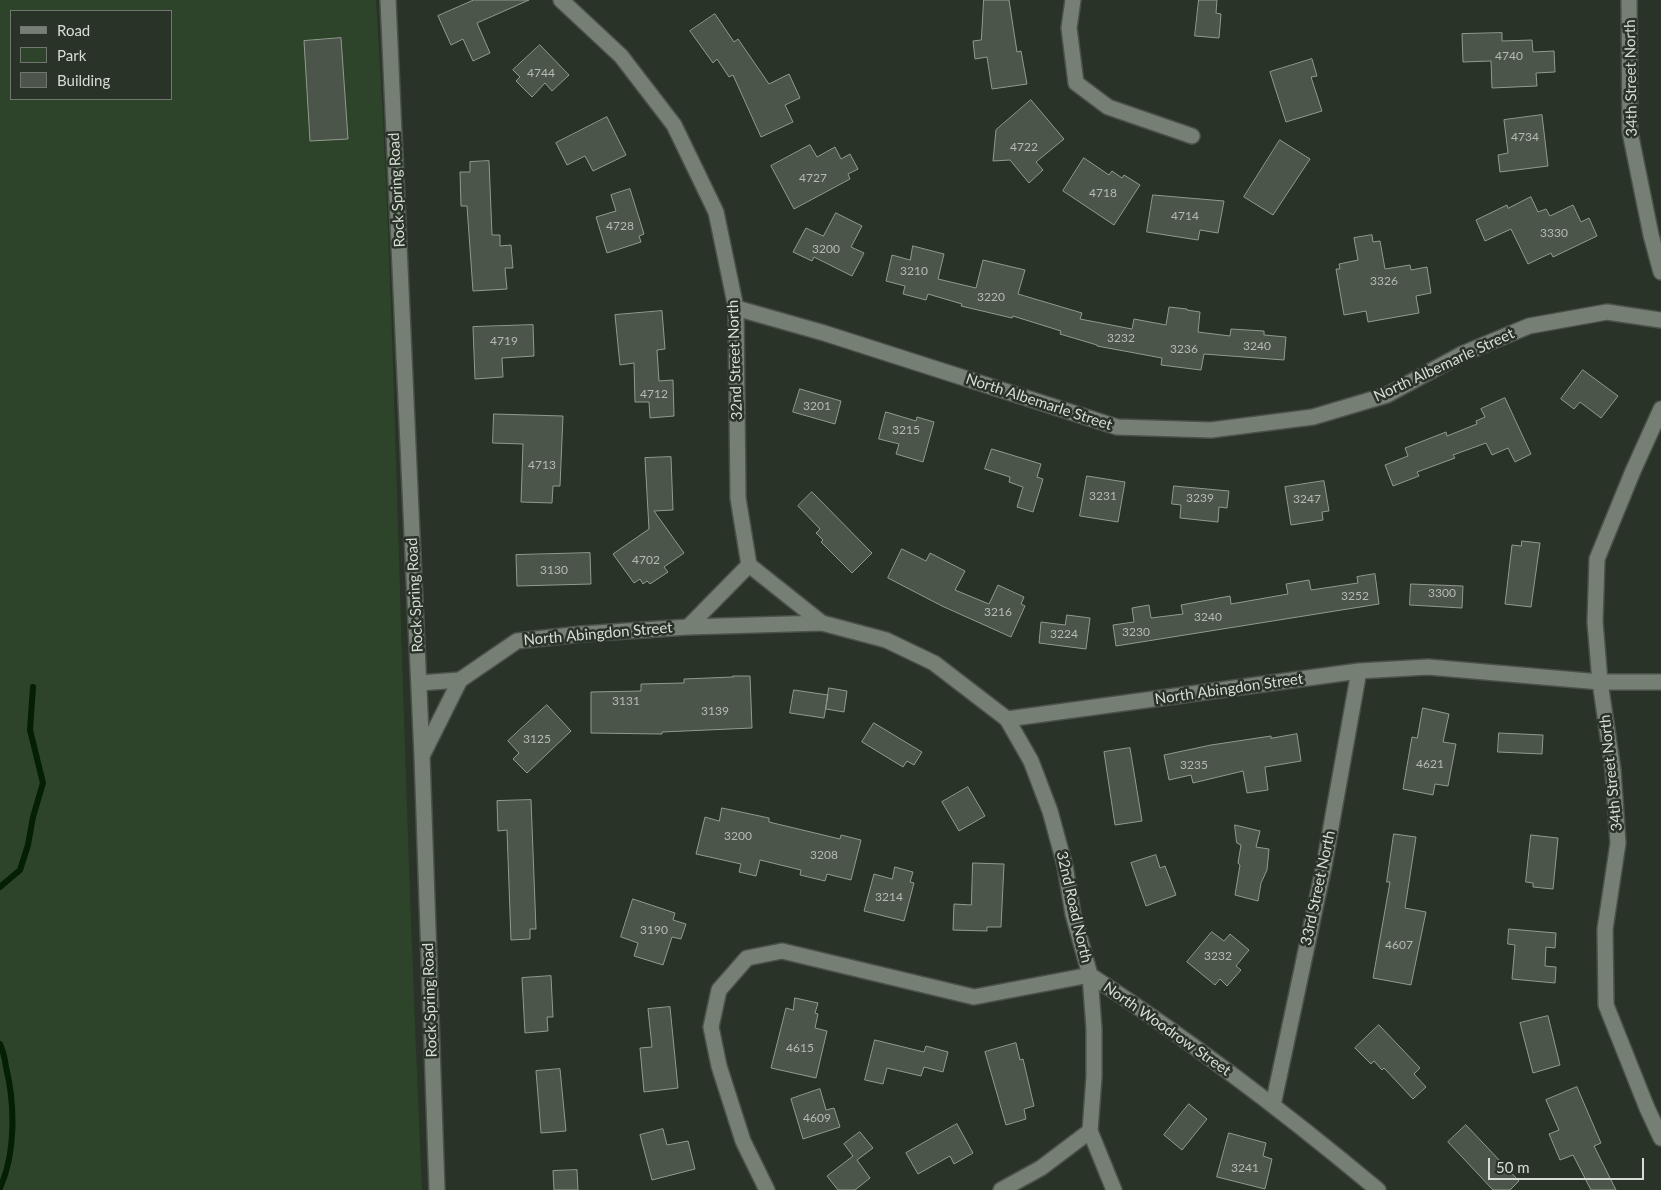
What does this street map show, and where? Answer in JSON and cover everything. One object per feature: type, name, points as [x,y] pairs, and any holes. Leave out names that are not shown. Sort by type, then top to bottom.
[{"type":"street","name":"Rock Spring Road","points":[[388,0],[419,683],[437,1190]]},
{"type":"street","name":"32nd Street North","points":[[561,0],[621,56],[674,125],[716,212],[736,308],[738,498],[749,565]]},
{"type":"street","points":[[1073,0],[1068,28],[1076,83],[1108,107],[1192,136]]},
{"type":"street","name":"34th Street North","points":[[1629,0],[1630,132],[1651,235],[1661,272]]},
{"type":"street","name":"North Albemarle Street","points":[[736,308],[824,333],[1117,427],[1211,430],[1313,417],[1387,395],[1462,354],[1529,326],[1607,312],[1661,320]]},
{"type":"street","name":"34th Street North","points":[[1661,409],[1633,471],[1597,560],[1595,622],[1600,682],[1613,770],[1618,843],[1605,929],[1606,1005],[1661,1138]]},
{"type":"street","name":"North Abingdon Street","points":[[688,627],[749,565],[822,623]]},
{"type":"street","name":"North Abingdon Street","points":[[422,756],[460,680],[517,641],[581,634],[688,627],[822,623],[886,640],[934,663],[1008,719],[1359,671],[1428,667],[1600,682],[1661,682]]},
{"type":"street","name":"33rd Street North","points":[[1273,1104],[1324,866],[1359,671]]},
{"type":"street","points":[[419,683],[460,680]]},
{"type":"street","name":"32nd Road North","points":[[1008,719],[1031,761],[1050,810],[1065,866],[1073,914],[1090,975],[1094,1029],[1094,1077],[1090,1131],[1114,1190]]},
{"type":"street","name":"North Woodrow Street","points":[[767,1190],[743,1141],[719,1066],[711,1027],[719,990],[747,958],[782,951],[974,997],[1090,975],[1152,1016],[1273,1104],[1378,1190]]},
{"type":"street","points":[[1001,1190],[1042,1168],[1090,1131]]},
{"type":"green space","points":[[0,0],[376,0],[391,296],[407,816],[422,1190],[0,1190]]},
{"type":"building","points":[[474,0],[529,0],[477,23],[490,53],[473,61],[463,39],[451,45],[438,16]]},
{"type":"building","points":[[984,0],[1009,0],[1017,52],[1021,51],[1027,84],[992,89],[987,57],[975,59],[973,41],[981,40]]},
{"type":"building","points":[[1199,0],[1217,0],[1216,13],[1221,14],[1219,38],[1195,36]]},
{"type":"building","points":[[715,14],[734,42],[738,39],[769,84],[789,74],[800,98],[785,105],[793,122],[761,137],[733,75],[729,77],[717,59],[713,63],[690,31]]},
{"type":"building","points":[[1502,33],[1502,41],[1532,40],[1533,52],[1554,51],[1555,72],[1536,73],[1537,86],[1492,88],[1491,61],[1463,62],[1462,34]]},
{"type":"building","points":[[341,38],[348,139],[310,141],[304,41]]},
{"type":"building","points":[[540,45],[569,75],[552,91],[545,83],[532,97],[516,81],[520,77],[513,70]]},
{"type":"building","points":[[1312,59],[1317,76],[1311,77],[1322,111],[1286,122],[1270,72]]},
{"type":"building","points":[[1031,100],[1064,139],[1036,162],[1043,170],[1029,183],[1010,160],[993,161],[996,130]]},
{"type":"building","points":[[1542,115],[1548,166],[1500,172],[1498,155],[1508,153],[1504,120]]},
{"type":"building","points":[[607,117],[626,155],[593,171],[585,156],[567,165],[556,143]]},
{"type":"building","points":[[1280,140],[1310,159],[1273,215],[1244,197]]},
{"type":"building","points":[[810,145],[817,157],[835,147],[841,159],[850,154],[858,169],[848,174],[850,179],[794,209],[771,166]]},
{"type":"building","points":[[1084,158],[1109,175],[1112,171],[1122,178],[1124,175],[1140,185],[1114,225],[1063,191]]},
{"type":"building","points":[[489,161],[492,235],[500,235],[500,246],[511,245],[513,268],[505,268],[507,289],[473,291],[467,206],[461,206],[460,172],[470,172],[470,162]]},
{"type":"building","points":[[630,189],[644,234],[639,236],[641,242],[607,253],[596,217],[616,211],[611,195]]},
{"type":"building","points":[[1153,195],[1224,201],[1218,233],[1200,230],[1198,240],[1147,232]]},
{"type":"building","points":[[1531,197],[1538,212],[1546,209],[1550,216],[1573,205],[1581,222],[1589,218],[1597,236],[1553,257],[1551,253],[1528,264],[1511,229],[1485,241],[1476,220],[1507,205],[1508,208]]},
{"type":"building","points":[[836,213],[862,226],[851,247],[864,253],[852,276],[814,257],[812,261],[793,252],[806,228],[823,236]]},
{"type":"building","points":[[1372,235],[1373,242],[1380,241],[1385,269],[1410,265],[1411,270],[1427,267],[1431,293],[1416,296],[1419,313],[1368,322],[1366,311],[1344,315],[1336,269],[1340,269],[1339,264],[1358,260],[1354,238]]},
{"type":"building","points":[[913,246],[944,254],[938,279],[976,288],[983,260],[1025,270],[1018,294],[1082,313],[1080,319],[1132,329],[1134,319],[1166,325],[1169,307],[1187,309],[1200,312],[1198,332],[1230,336],[1231,329],[1264,331],[1264,335],[1286,337],[1284,360],[1204,354],[1201,370],[1161,365],[1162,358],[1097,346],[1060,334],[1061,331],[1013,316],[1012,318],[961,306],[962,304],[928,294],[926,300],[903,294],[905,286],[886,281],[892,255],[910,260]]},
{"type":"building","points":[[662,311],[665,349],[657,350],[659,381],[673,380],[674,416],[650,418],[649,402],[635,402],[634,363],[620,365],[615,315]]},
{"type":"building","points":[[533,325],[534,356],[502,358],[503,377],[475,379],[473,327]]},
{"type":"building","points":[[1583,370],[1618,396],[1601,418],[1580,402],[1574,409],[1561,399]]},
{"type":"building","points":[[800,389],[841,401],[835,424],[793,412]]},
{"type":"building","points":[[1505,398],[1531,454],[1515,462],[1508,448],[1492,455],[1486,443],[1453,455],[1455,458],[1417,472],[1419,476],[1393,486],[1385,465],[1408,456],[1405,448],[1446,432],[1447,436],[1477,424],[1476,421],[1485,417],[1481,409]]},
{"type":"building","points":[[886,412],[916,421],[917,417],[934,422],[923,462],[896,454],[899,444],[879,439]]},
{"type":"building","points":[[494,414],[563,416],[560,486],[553,486],[552,503],[521,502],[523,444],[493,443]]},
{"type":"building","points":[[992,449],[1041,464],[1037,477],[1043,479],[1033,512],[1017,507],[1023,487],[1009,482],[1010,477],[985,469]]},
{"type":"building","points":[[671,457],[673,510],[654,511],[684,553],[664,567],[668,572],[650,584],[647,581],[643,584],[640,579],[634,583],[613,554],[649,529],[645,458]]},
{"type":"building","points":[[1087,476],[1125,482],[1118,522],[1080,516]]},
{"type":"building","points":[[1324,481],[1329,511],[1322,512],[1323,520],[1291,525],[1285,487]]},
{"type":"building","points":[[1174,486],[1229,491],[1227,508],[1219,507],[1218,522],[1180,518],[1181,505],[1172,504]]},
{"type":"building","points":[[812,492],[872,553],[852,573],[821,542],[823,540],[816,533],[820,529],[798,506]]},
{"type":"building","points":[[1522,541],[1540,543],[1531,607],[1505,604],[1512,545],[1521,546]]},
{"type":"building","points":[[902,549],[926,561],[930,553],[965,571],[955,590],[989,604],[998,585],[1024,597],[1021,604],[1025,606],[1011,637],[942,606],[888,578]]},
{"type":"building","points":[[590,553],[591,584],[517,586],[516,555]]},
{"type":"building","points":[[1375,574],[1379,604],[1116,646],[1113,625],[1134,622],[1132,608],[1149,605],[1151,618],[1183,614],[1181,605],[1230,596],[1231,604],[1288,594],[1286,584],[1309,580],[1311,590],[1358,583],[1357,577]]},
{"type":"building","points":[[1411,584],[1463,586],[1462,608],[1410,605]]},
{"type":"building","points":[[1067,615],[1090,618],[1086,649],[1039,643],[1041,622],[1065,625]]},
{"type":"building","points":[[750,676],[752,728],[662,732],[662,734],[591,733],[591,692],[641,691],[641,684],[684,683],[684,679]]},
{"type":"building","points":[[829,688],[847,691],[844,712],[826,709]]},
{"type":"building","points":[[794,690],[828,695],[824,718],[790,713]]},
{"type":"building","points":[[547,705],[571,731],[527,773],[513,759],[519,753],[508,741]]},
{"type":"building","points":[[1423,708],[1449,714],[1443,742],[1456,744],[1448,786],[1435,784],[1433,795],[1403,789],[1412,737],[1417,738]]},
{"type":"building","points":[[874,723],[922,752],[914,765],[907,761],[903,767],[862,742]]},
{"type":"building","points":[[1499,733],[1543,735],[1542,754],[1498,752]]},
{"type":"building","points":[[1297,734],[1301,761],[1265,767],[1268,790],[1247,793],[1243,771],[1193,783],[1191,775],[1169,780],[1164,755],[1211,745]]},
{"type":"building","points":[[1130,748],[1142,821],[1115,825],[1104,752]]},
{"type":"building","points":[[968,787],[985,816],[959,831],[942,802]]},
{"type":"building","points":[[531,800],[536,929],[530,929],[530,939],[511,940],[507,830],[498,831],[497,801]]},
{"type":"building","points":[[722,808],[769,818],[769,822],[840,839],[841,835],[861,840],[851,880],[827,874],[825,881],[800,875],[801,870],[760,860],[756,876],[739,872],[741,864],[696,854],[705,817],[719,821]]},
{"type":"building","points":[[1235,825],[1260,831],[1256,847],[1269,849],[1267,870],[1261,883],[1258,901],[1235,895],[1241,845],[1237,843]]},
{"type":"building","points":[[1394,834],[1416,837],[1405,908],[1426,912],[1411,985],[1373,978],[1390,882],[1387,882]]},
{"type":"building","points":[[1531,835],[1558,838],[1553,889],[1533,887],[1533,883],[1526,882]]},
{"type":"building","points":[[1156,855],[1160,868],[1165,866],[1176,895],[1146,906],[1131,863]]},
{"type":"building","points":[[973,863],[1004,864],[1001,927],[987,927],[987,931],[953,930],[954,904],[971,905]]},
{"type":"building","points":[[895,867],[913,872],[910,882],[914,883],[904,921],[864,911],[874,874],[892,879]]},
{"type":"building","points":[[633,899],[675,913],[673,920],[686,924],[681,939],[672,937],[663,965],[634,956],[638,943],[621,937]]},
{"type":"building","points":[[1509,929],[1556,933],[1555,948],[1546,947],[1545,966],[1556,967],[1555,983],[1512,979],[1515,945],[1508,944]]},
{"type":"building","points":[[1212,932],[1224,941],[1230,934],[1249,950],[1236,966],[1241,970],[1227,986],[1220,979],[1215,985],[1187,962]]},
{"type":"building","points":[[551,976],[553,1017],[547,1017],[548,1031],[525,1033],[522,978]]},
{"type":"building","points":[[795,998],[818,1003],[815,1013],[818,1014],[815,1028],[827,1031],[816,1078],[771,1068],[786,1008],[793,1010]]},
{"type":"building","points":[[670,1007],[678,1088],[644,1092],[640,1048],[652,1047],[648,1009]]},
{"type":"building","points":[[1548,1016],[1560,1065],[1533,1073],[1520,1023]]},
{"type":"building","points":[[1379,1025],[1420,1068],[1414,1074],[1426,1087],[1413,1099],[1384,1068],[1382,1070],[1374,1061],[1371,1064],[1355,1048]]},
{"type":"building","points":[[875,1040],[924,1052],[926,1046],[948,1052],[943,1072],[924,1067],[921,1076],[887,1068],[883,1084],[865,1080]]},
{"type":"building","points":[[1016,1043],[1020,1060],[1023,1059],[1034,1106],[1024,1109],[1026,1119],[1006,1125],[985,1052]]},
{"type":"building","points":[[560,1069],[566,1131],[541,1133],[536,1071]]},
{"type":"building","points":[[1577,1087],[1601,1143],[1594,1146],[1616,1190],[1591,1190],[1573,1155],[1560,1160],[1549,1134],[1559,1130],[1546,1100]]},
{"type":"building","points":[[820,1089],[826,1110],[834,1108],[840,1127],[803,1139],[791,1099]]},
{"type":"building","points":[[1189,1104],[1207,1119],[1182,1150],[1164,1135]]},
{"type":"building","points":[[957,1124],[973,1153],[954,1164],[950,1156],[918,1174],[906,1153]]},
{"type":"building","points":[[1466,1125],[1519,1181],[1510,1190],[1493,1190],[1448,1142]]},
{"type":"building","points":[[663,1129],[667,1145],[688,1141],[695,1169],[652,1180],[640,1135]]},
{"type":"building","points":[[860,1132],[873,1148],[857,1160],[870,1178],[855,1190],[838,1190],[827,1176],[853,1156],[844,1144]]},
{"type":"building","points":[[1229,1133],[1266,1143],[1263,1156],[1272,1159],[1265,1189],[1217,1177]]},
{"type":"building","points":[[577,1170],[578,1190],[554,1190],[553,1171]]},
{"type":"waterway","points":[[0,887],[20,870],[43,783],[30,730],[33,687]]},
{"type":"waterway","points":[[0,1044],[9,1081],[12,1112],[9,1160],[0,1188]]}]
